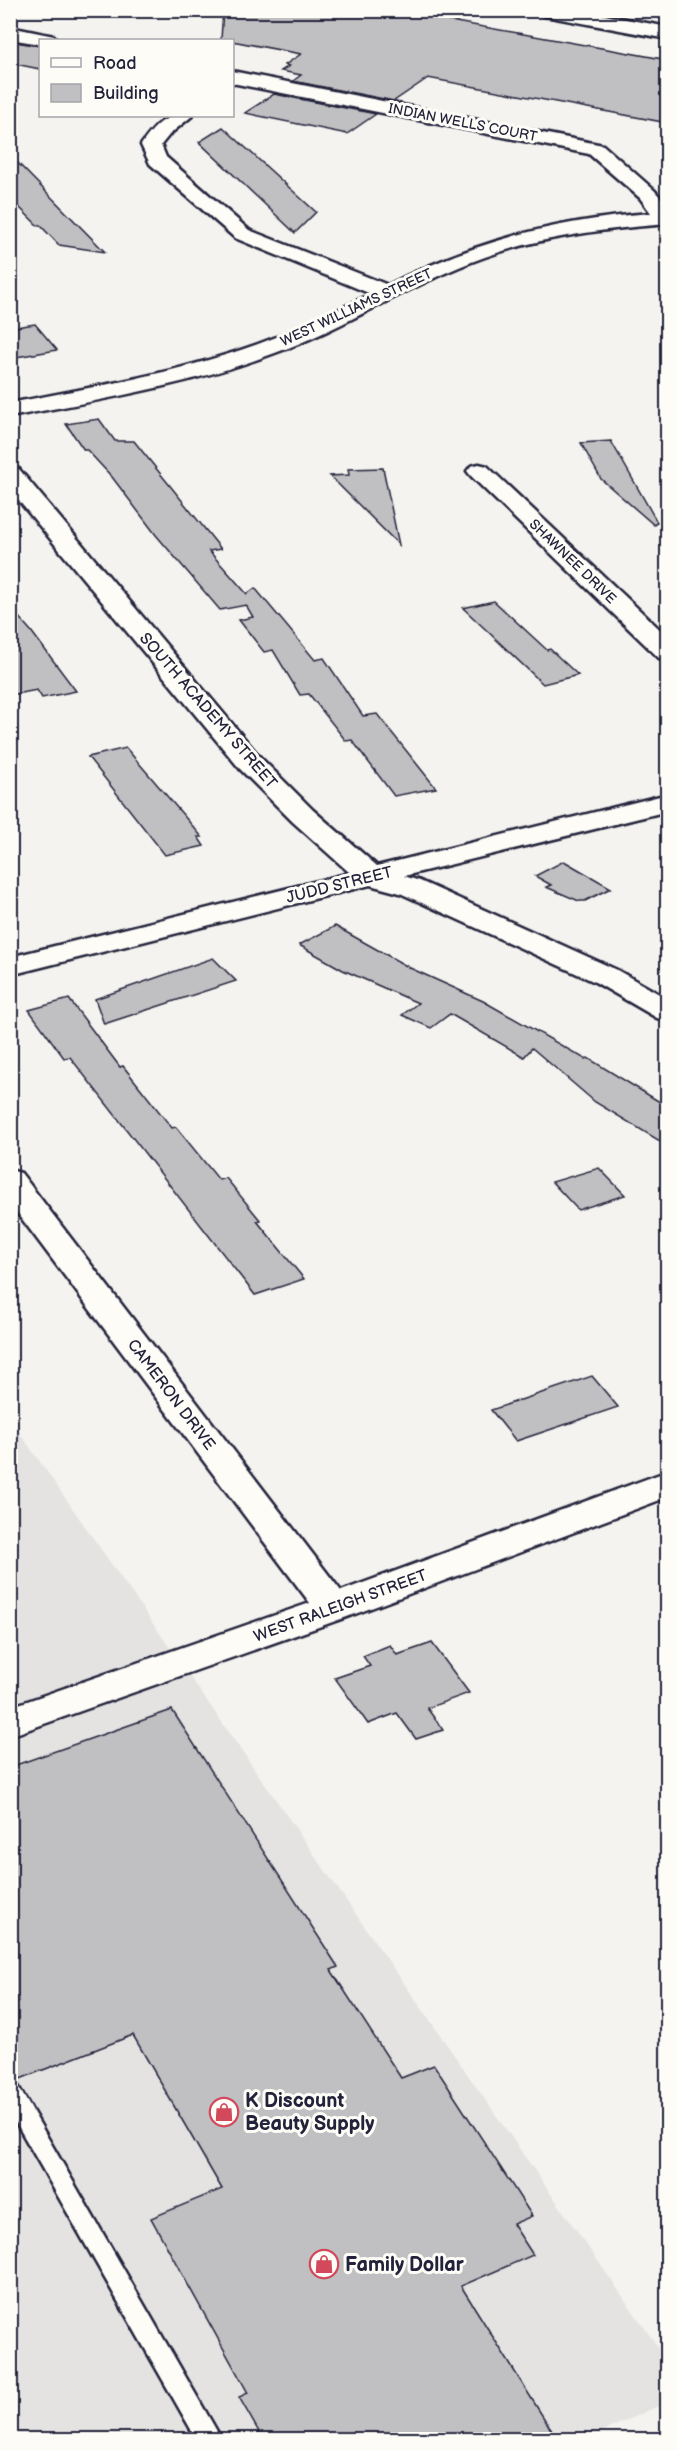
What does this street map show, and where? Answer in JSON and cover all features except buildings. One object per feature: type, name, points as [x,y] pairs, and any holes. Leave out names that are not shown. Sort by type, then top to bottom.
[{"type":"street","points":[[545,10],[668,33]]},
{"type":"street","points":[[10,33],[43,39]]},
{"type":"street","name":"INDIAN WELLS COURT","points":[[234,79],[596,149],[647,194],[667,218]]},
{"type":"street","points":[[181,117],[163,130],[150,145],[157,160],[229,224],[263,243],[388,293]]},
{"type":"street","name":"WEST WILLIAMS STREET","points":[[10,410],[104,391],[254,353],[301,335],[453,262],[508,244],[585,227],[667,218]]},
{"type":"street","name":"SHAWNEE DRIVE","points":[[479,471],[668,652]]},
{"type":"street","name":"SOUTH ACADEMY STREET","points":[[10,474],[250,762],[303,816],[371,876],[410,887],[606,976],[668,1012]]},
{"type":"street","name":"JUDD STREET","points":[[10,966],[668,802]]},
{"type":"street","name":"CAMERON DRIVE","points":[[10,1180],[334,1608]]},
{"type":"street","name":"WEST RALEIGH STREET","points":[[10,1722],[334,1608],[668,1483]]},
{"type":"lane","points":[[10,2092],[210,2439]]},
{"type":"shaded area","points":[[10,1419],[667,2360],[667,2402],[586,2439],[11,2439]]},
{"type":"place","name":"K Discount Beauty Supply","points":[[224,2112]]},
{"type":"place","name":"Family Dollar","points":[[324,2264]]}]
